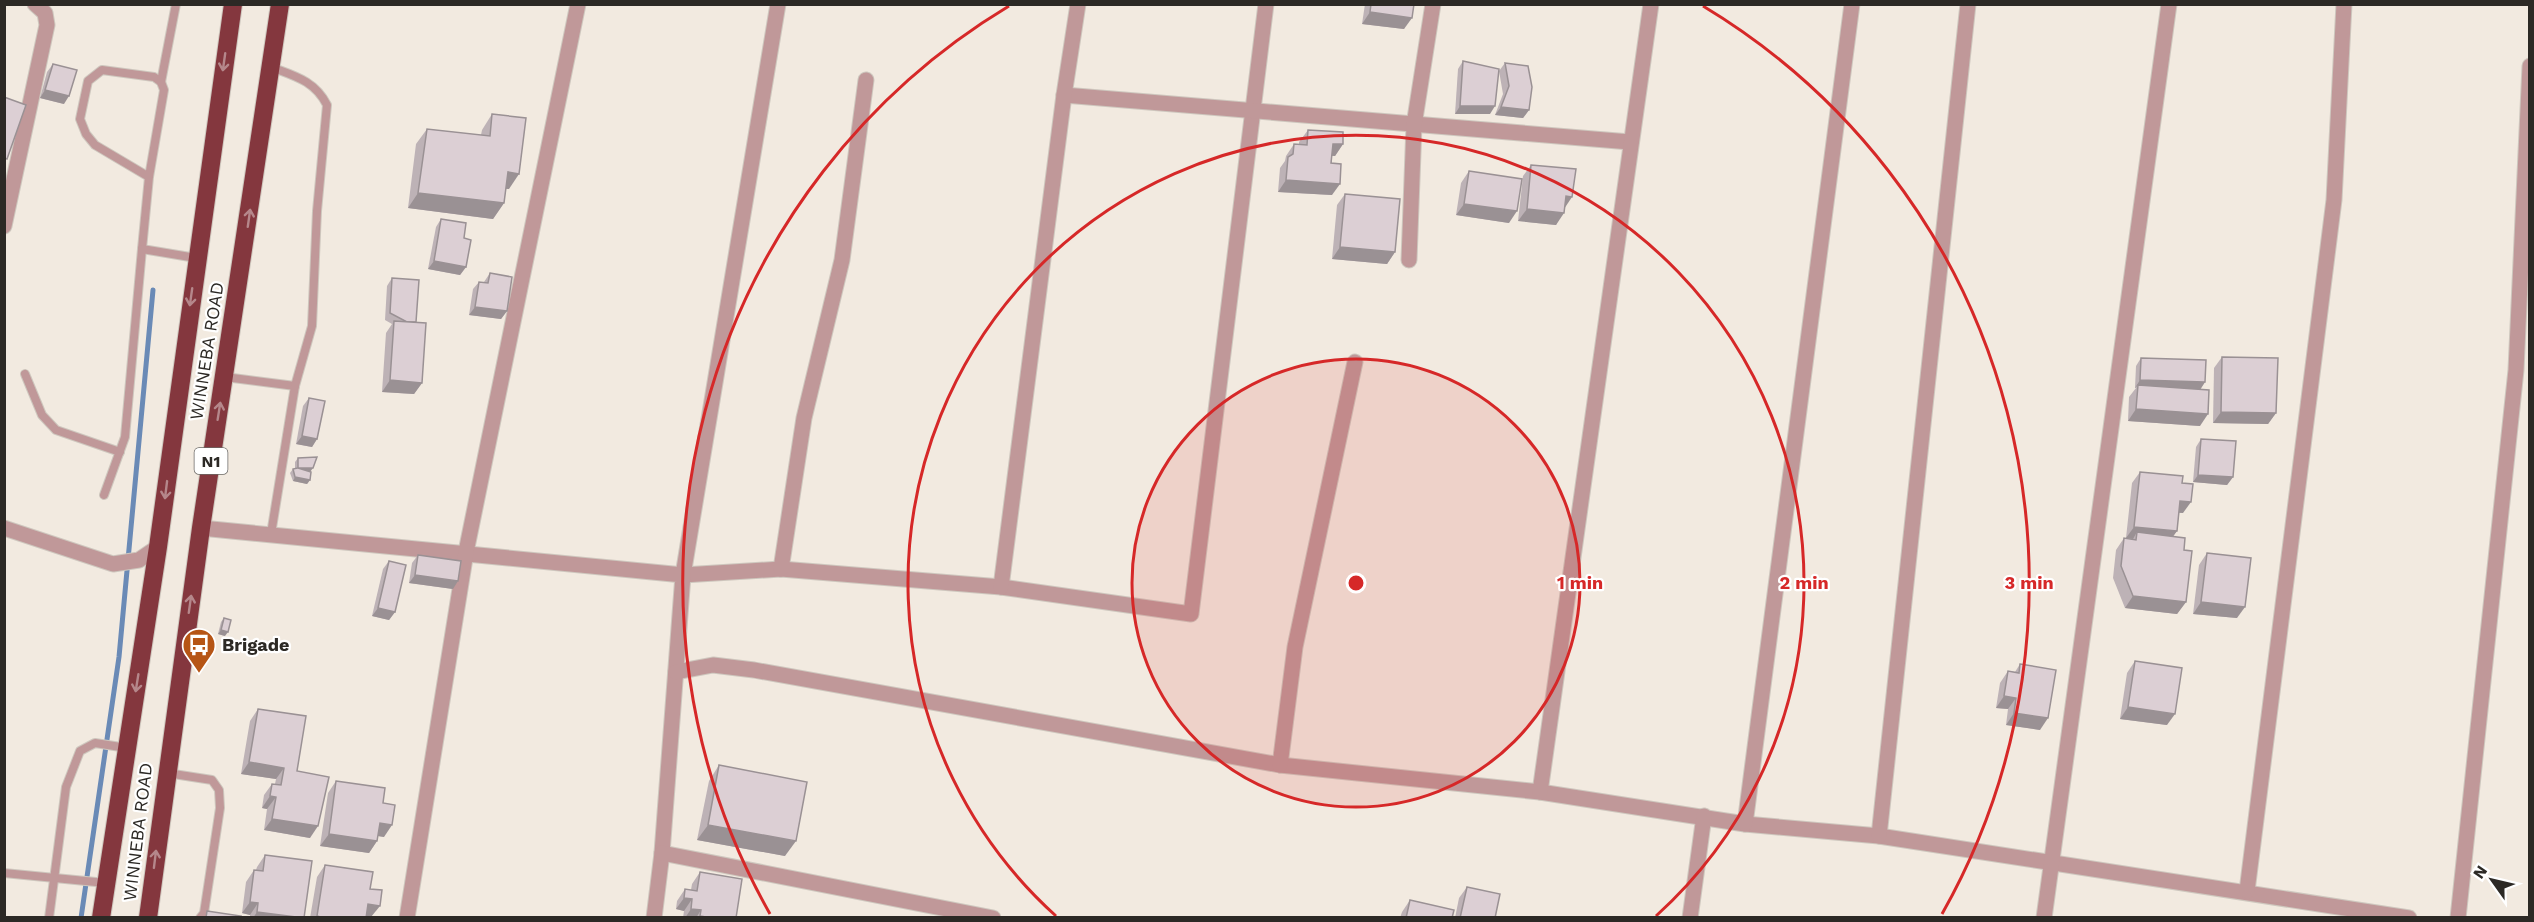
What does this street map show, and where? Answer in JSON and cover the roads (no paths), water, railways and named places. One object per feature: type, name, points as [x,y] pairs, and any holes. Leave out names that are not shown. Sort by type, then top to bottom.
[{"type":"highway","name":"WINNEBA ROAD","points":[[101,918],[158,547],[196,258],[233,4]]},
{"type":"highway","name":"WINNEBA ROAD","points":[[148,918],[201,528],[280,4]]},
{"type":"street","points":[[4,226],[47,25],[45,14],[35,4]]},
{"type":"street","points":[[407,918],[466,552],[578,4]]},
{"type":"street","points":[[654,918],[662,853],[683,575],[778,4]]},
{"type":"street","points":[[1001,587],[1064,95],[1078,4]]},
{"type":"street","points":[[201,528],[466,552],[683,575],[782,569],[1001,587],[1191,614],[1251,109],[1266,4]]},
{"type":"street","points":[[1408,260],[1414,125],[1433,4]]},
{"type":"street","points":[[1540,792],[1651,4]]},
{"type":"street","points":[[1745,824],[1852,4]]},
{"type":"street","points":[[1879,836],[1968,4]]},
{"type":"street","points":[[2044,918],[2169,4]]},
{"type":"street","points":[[2247,891],[2334,200],[2344,4]]},
{"type":"street","points":[[2458,918],[2516,370],[2529,66]]},
{"type":"street","points":[[782,569],[804,418],[842,260],[866,80]]},
{"type":"street","points":[[1064,95],[1630,142]]},
{"type":"street","points":[[1280,765],[1295,646],[1355,362]]},
{"type":"street","points":[[4,528],[113,564],[139,560],[158,547]]},
{"type":"street","points":[[675,672],[713,665],[754,670],[1280,765],[1540,792],[1745,824],[1879,836],[2247,891],[2409,918]]},
{"type":"street","points":[[1690,918],[1704,816]]},
{"type":"street","points":[[662,853],[993,918]]},
{"type":"lane","points":[[104,495],[120,452],[127,424],[149,177],[164,90],[161,82],[176,4]]},
{"type":"lane","points":[[271,67],[304,79],[320,91],[327,105],[317,211],[312,326],[295,386],[271,534]]},
{"type":"lane","points":[[149,177],[95,145],[86,134],[80,119],[88,81],[102,70],[154,77],[161,82]]},
{"type":"lane","points":[[141,249],[196,258]]},
{"type":"lane","points":[[25,374],[48,424],[56,430],[120,452]]},
{"type":"lane","points":[[225,376],[295,386]]},
{"type":"lane","points":[[49,918],[66,787],[80,751],[94,743],[127,748]]},
{"type":"lane","points":[[166,773],[212,780],[219,790],[220,808],[204,913],[200,918]]},
{"type":"lane","points":[[4,873],[106,883]]},
{"type":"waterway","points":[[81,918],[119,657],[153,290]]},
{"type":"place","name":"Brigade","points":[[199,674]]}]
